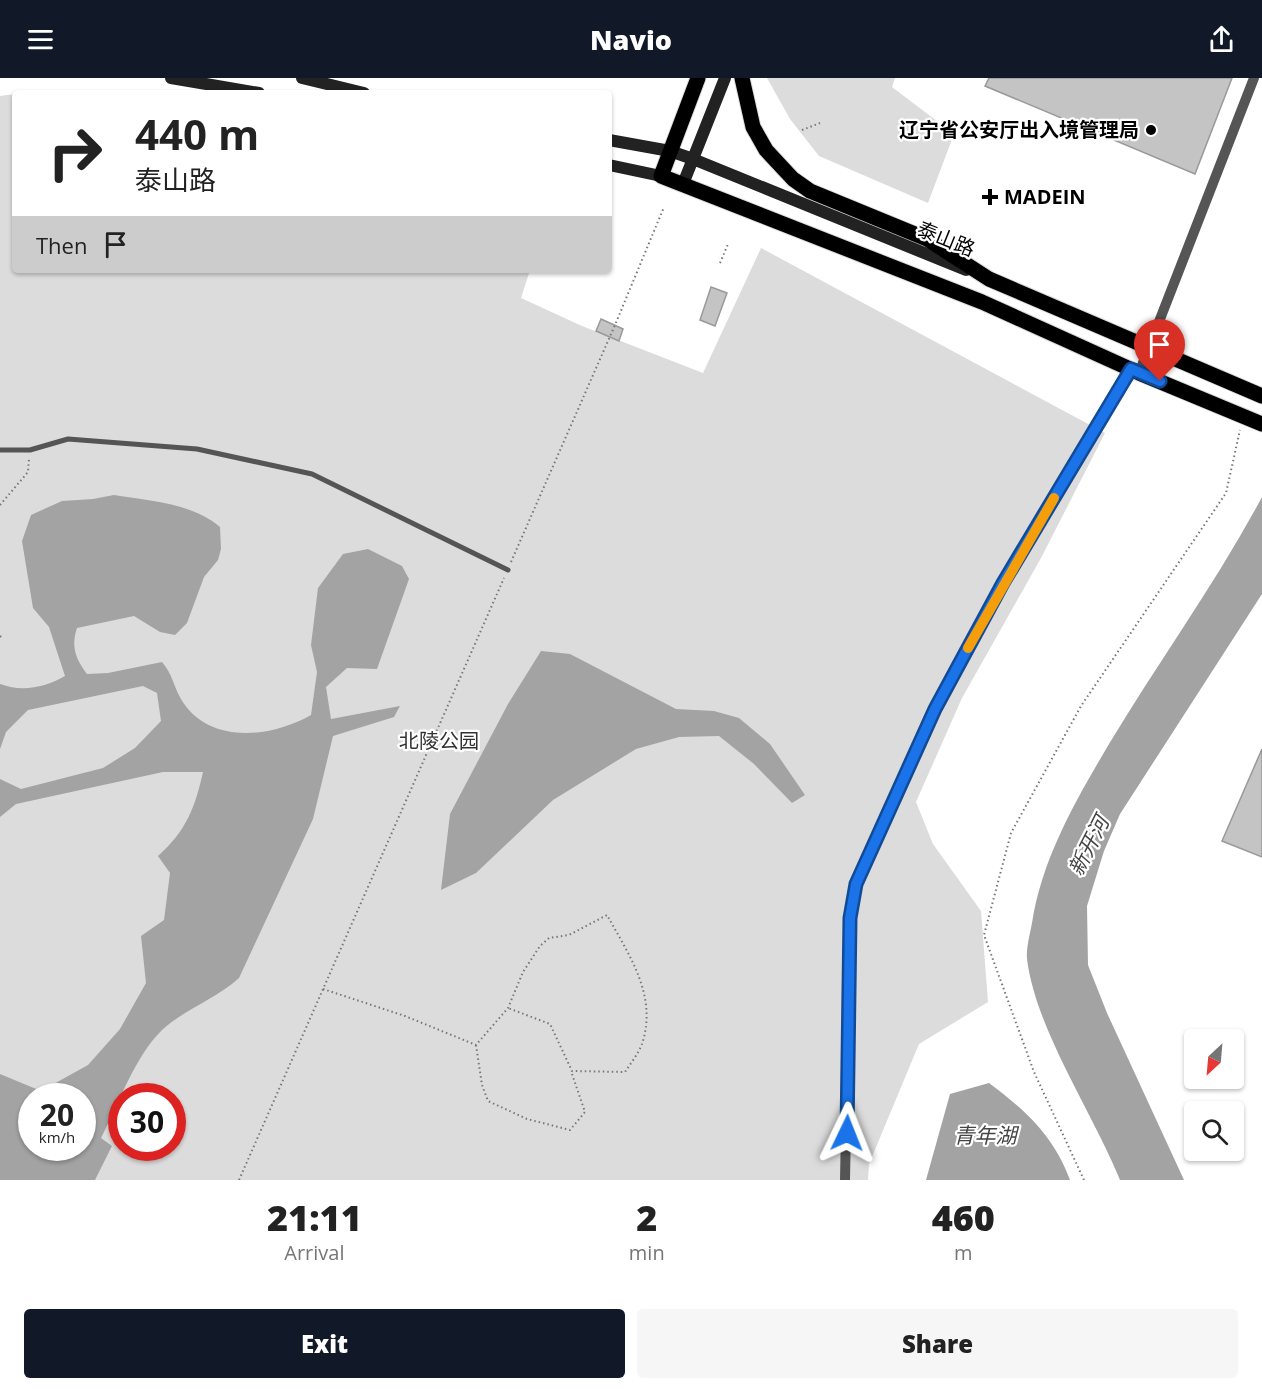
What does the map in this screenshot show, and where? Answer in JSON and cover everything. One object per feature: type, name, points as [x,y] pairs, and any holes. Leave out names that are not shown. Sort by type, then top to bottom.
[{"type":"main road","points":[[171,78],[241,90]]},
{"type":"main road","points":[[302,78],[352,90]]},
{"type":"main road","points":[[661,176],[698,78]]},
{"type":"main road","points":[[683,184],[725,78]]},
{"type":"main road","points":[[742,78],[745,101],[753,127],[766,150],[793,179],[810,192],[927,239],[989,279]]},
{"type":"main road","name":"泰山路","points":[[612,141],[670,151],[693,159],[989,279],[1262,396]]},
{"type":"main road","points":[[612,166],[661,176],[683,184],[982,302],[1135,371],[1260,423]]},
{"type":"street","points":[[845,1180],[850,918],[856,884],[935,709],[997,593],[1148,349],[1254,78]]},
{"type":"lane","points":[[0,450],[30,450],[68,439],[197,449],[312,474],[508,570]]},
{"type":"path","points":[[802,130],[820,123]]},
{"type":"path","points":[[239,1180],[508,570],[664,207]]},
{"type":"path","points":[[720,263],[728,244]]},
{"type":"path","points":[[1084,1180],[1034,1072],[984,935],[1011,833],[1081,706],[1226,493],[1243,416]]},
{"type":"path","points":[[0,505],[28,472],[30,450]]},
{"type":"path","points":[[508,1008],[550,1024],[571,1068],[585,1112],[570,1130],[527,1119],[488,1101],[482,1085],[476,1045],[508,1008],[524,972],[540,946],[549,938],[569,935],[607,915],[644,985],[647,1016],[642,1044],[625,1072],[572,1071],[571,1068]]},
{"type":"path","points":[[323,989],[405,1016],[476,1045]]},
{"type":"green space","points":[[767,78],[895,78],[892,87],[954,134],[928,203],[819,156],[790,119]]},
{"type":"green space","name":"北陵公园","points":[[12,94],[12,273],[529,273],[521,298],[582,326],[703,373],[761,248],[1105,433],[1041,558],[962,698],[916,802],[933,844],[981,911],[988,1002],[919,1044],[869,1164],[868,1180],[0,1180],[0,96]]},
{"type":"water","points":[[114,495],[156,501],[197,513],[220,527],[221,549],[218,560],[204,577],[187,623],[175,635],[160,632],[134,616],[77,628],[74,641],[75,652],[87,674],[108,673],[162,662],[181,699],[193,714],[207,724],[241,733],[278,729],[295,723],[311,715],[317,672],[311,645],[318,588],[343,554],[368,549],[402,566],[409,579],[377,669],[347,668],[326,687],[331,719],[400,706],[394,717],[333,736],[313,819],[239,978],[162,1030],[143,1053],[127,1083],[108,1083],[108,1123],[101,1138],[108,1143],[108,1154],[95,1180],[0,1180],[0,1074],[22,1083],[18,1083],[18,1161],[96,1161],[96,1083],[55,1083],[88,1065],[120,1029],[146,983],[141,936],[164,920],[170,873],[158,856],[176,837],[188,818],[197,797],[203,772],[163,772],[16,804],[0,817],[0,779],[21,789],[103,768],[135,748],[161,721],[157,693],[143,686],[28,710],[6,732],[0,749],[0,684],[16,688],[33,688],[65,676],[49,627],[33,608],[22,541],[31,515],[62,501]]},
{"type":"water","name":"新开河","points":[[1262,497],[1262,594],[1120,814],[1104,851],[1087,906],[1088,965],[1107,1013],[1184,1180],[1120,1180],[1053,1042],[1042,1014],[1032,986],[1027,959],[1028,941],[1044,875],[1062,830],[1084,786],[1207,591]]},
{"type":"water","points":[[541,651],[570,654],[676,709],[714,711],[739,718],[770,744],[805,795],[792,803],[754,764],[719,736],[679,737],[636,749],[553,800],[476,873],[441,890],[450,814],[508,704]]},
{"type":"water","name":"青年湖","points":[[989,1083],[1015,1103],[1037,1125],[1056,1150],[1070,1180],[926,1180],[950,1094]]},
{"type":"building","name":"辽宁省公安厅出入境管理局","points":[[989,78],[1232,78],[1195,174],[985,86]]},
{"type":"building","points":[[711,287],[727,293],[715,326],[700,320]]},
{"type":"building","points":[[601,319],[623,329],[619,341],[596,331]]},
{"type":"building","points":[[1262,749],[1262,857],[1222,841]]},
{"type":"slow traffic","points":[[968,648],[1003,583],[1054,498]]},
{"type":"place","name":"辽宁省公安厅出入境管理局","points":[[1151,130]]},
{"type":"place","name":"MADEIN","points":[[990,197]]},
{"type":"route","points":[[847,1133],[850,918],[856,884],[935,709],[1003,583],[1131,369],[1160,381]]}]
